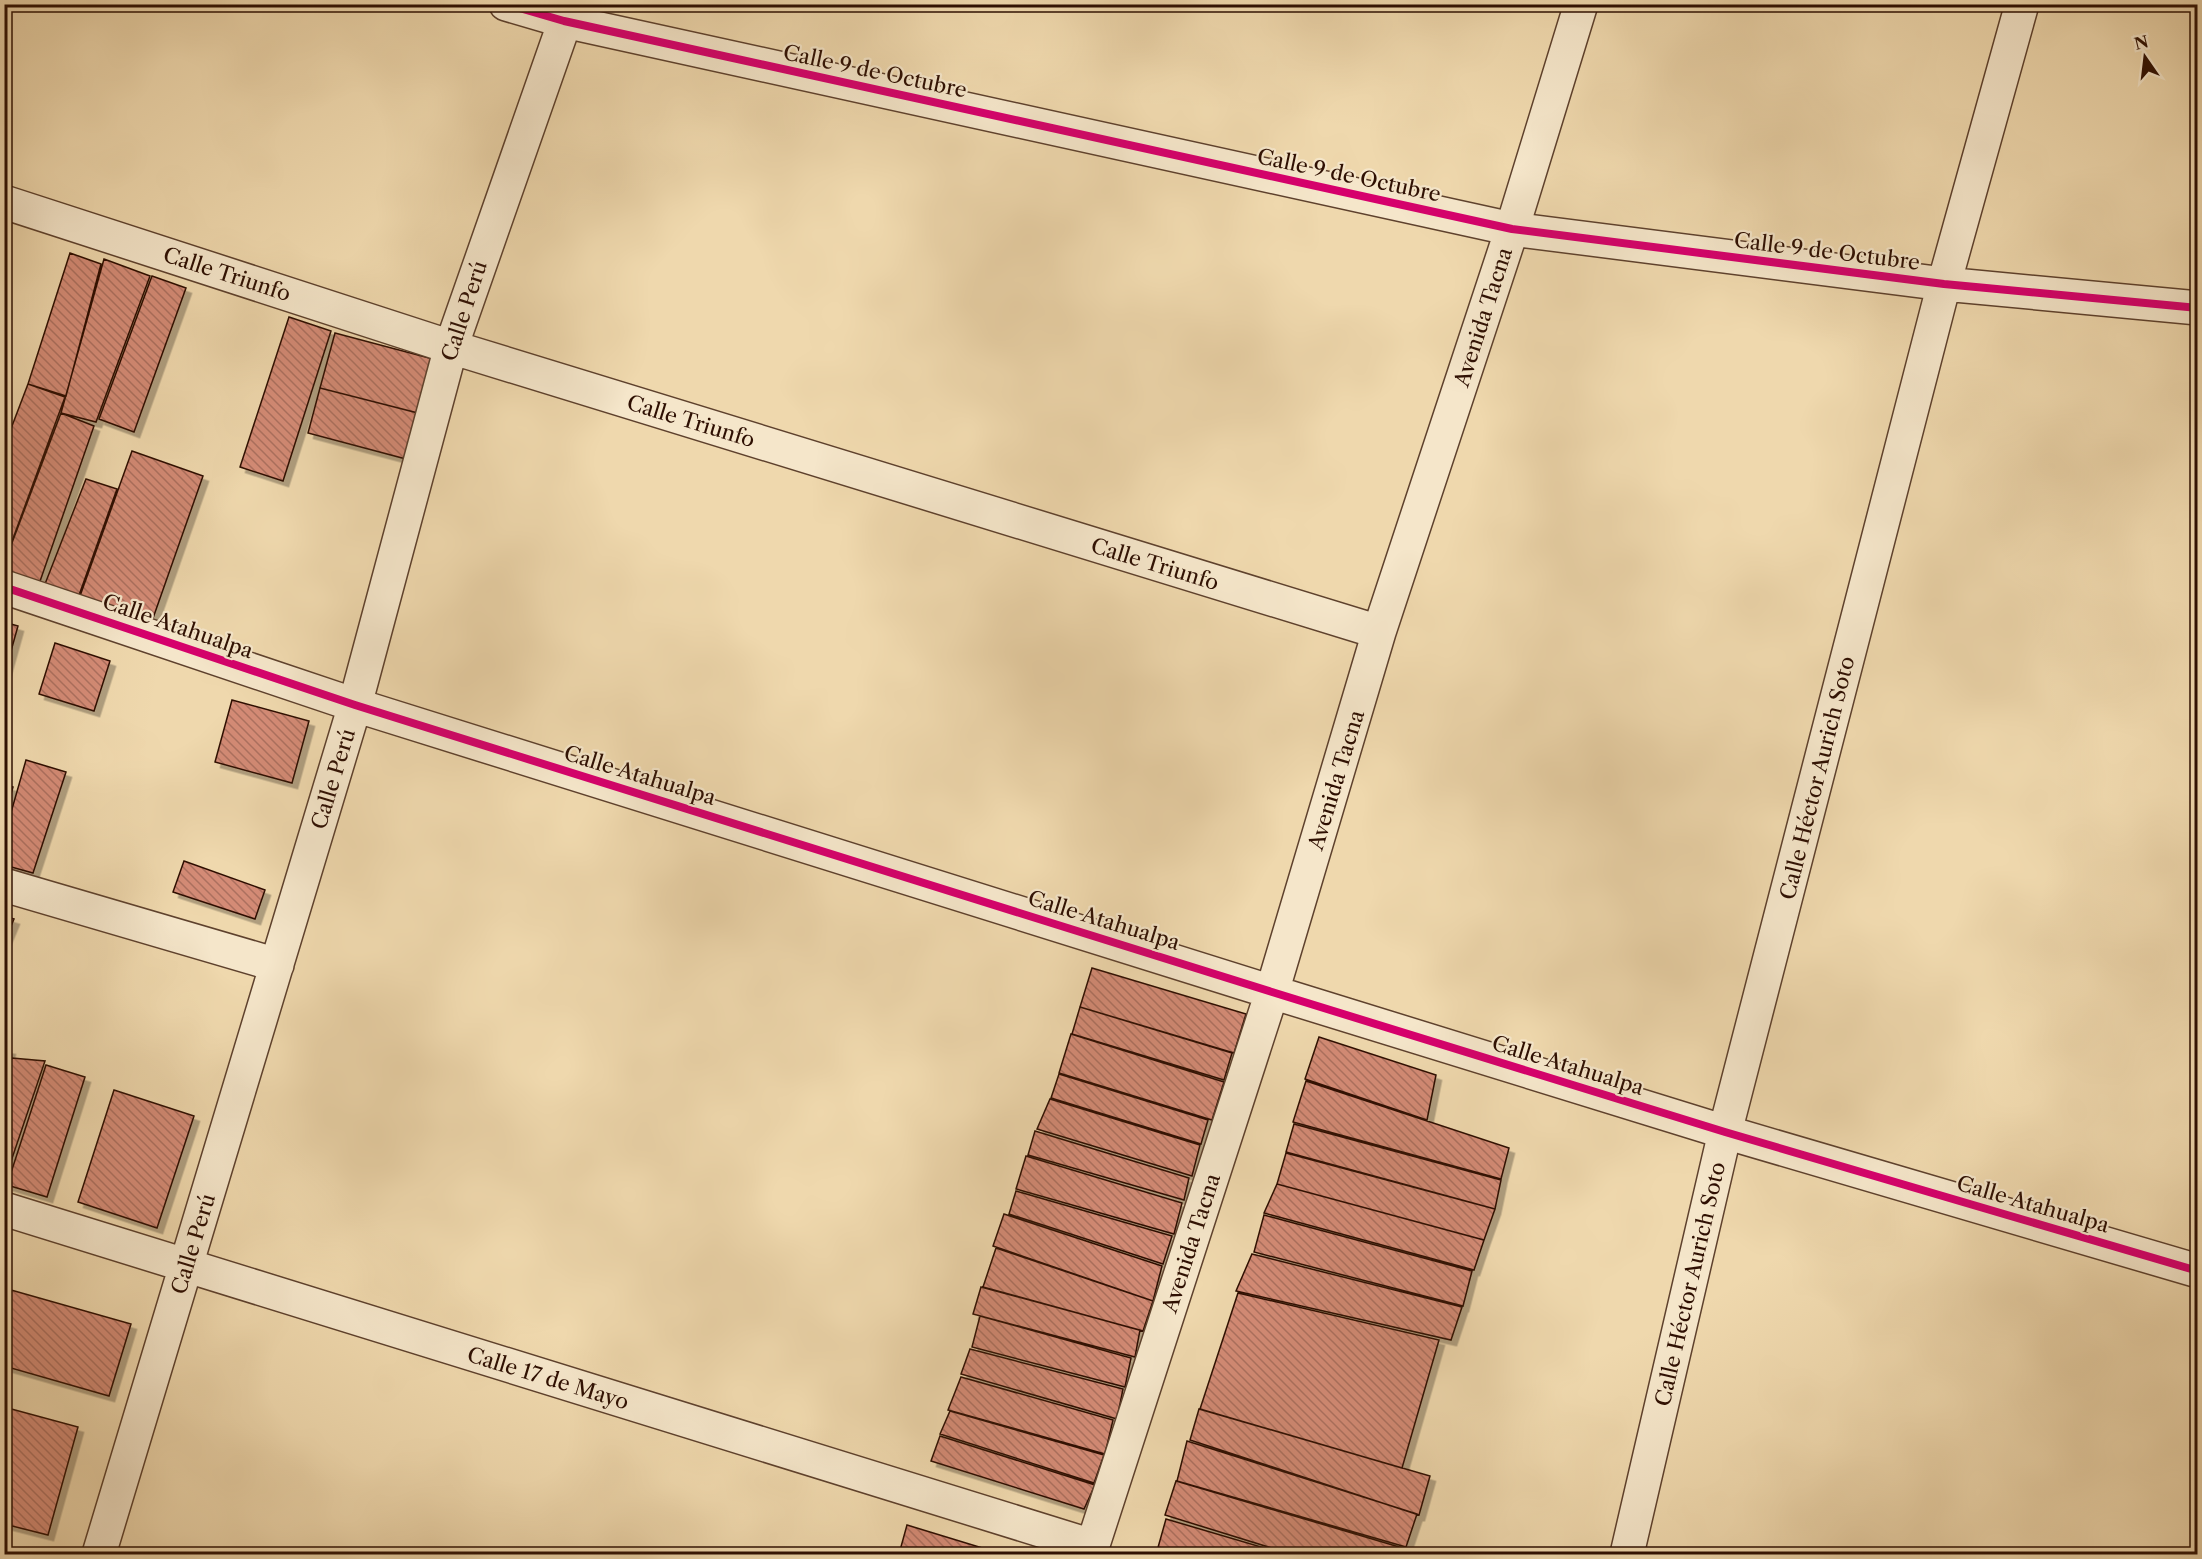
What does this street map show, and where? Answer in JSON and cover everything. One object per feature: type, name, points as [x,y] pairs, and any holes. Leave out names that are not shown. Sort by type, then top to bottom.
[{"type":"street","name":"Calle 9 de Octubre","points":[[506,4],[568,13],[1512,230],[1944,284],[2198,308]]},
{"type":"street","name":"Avenida Tacna","points":[[1091,1550],[1272,992],[1379,632],[1512,230],[1581,4]]},
{"type":"street","name":"Calle Héctor Aurich Soto","points":[[1627,1554],[1725,1132],[1944,284],[2022,4]]},
{"type":"street","name":"Calle Perú","points":[[99,1554],[355,705],[450,347],[568,13]]},
{"type":"street","name":"Calle Triunfo","points":[[4,202],[450,347],[1379,632]]},
{"type":"street","name":"Calle Atahualpa","points":[[4,587],[355,705],[1272,992],[1725,1132],[2198,1271]]},
{"type":"street","points":[[4,885],[277,966]]},
{"type":"street","name":"Calle 17 de Mayo","points":[[4,1209],[1091,1550]]},
{"type":"building","points":[[70,253],[101,264],[66,396],[28,384]]},
{"type":"building","points":[[104,259],[150,276],[96,422],[61,413]]},
{"type":"building","points":[[152,276],[186,288],[134,432],[99,419]]},
{"type":"building","points":[[289,317],[331,331],[283,481],[240,467]]},
{"type":"building","points":[[335,333],[433,359],[418,413],[320,388]]},
{"type":"building","points":[[28,384],[65,397],[4,563],[4,447]]},
{"type":"building","points":[[320,388],[418,413],[406,459],[308,433]]},
{"type":"building","points":[[61,413],[94,426],[38,587],[4,575],[4,564]]},
{"type":"building","points":[[132,451],[203,476],[152,621],[80,596]]},
{"type":"building","points":[[86,479],[117,489],[78,598],[45,584]]},
{"type":"building","points":[[4,622],[18,626],[4,676]]},
{"type":"building","points":[[55,643],[110,661],[94,711],[39,694]]},
{"type":"building","points":[[232,700],[309,721],[292,783],[215,762]]},
{"type":"building","points":[[26,760],[66,772],[33,873],[4,865],[4,837]]},
{"type":"building","points":[[4,784],[13,787],[4,818]]},
{"type":"building","points":[[184,861],[265,890],[255,919],[173,892]]},
{"type":"building","points":[[4,916],[14,919],[4,943]]},
{"type":"building","points":[[1092,968],[1246,1014],[1234,1053],[1080,1007]]},
{"type":"building","points":[[1080,1007],[1232,1053],[1224,1080],[1072,1034]]},
{"type":"building","points":[[1071,1034],[1224,1082],[1212,1120],[1059,1073]]},
{"type":"building","points":[[1319,1037],[1436,1075],[1427,1120],[1305,1079]]},
{"type":"building","points":[[4,1048],[10,1049],[4,1068]]},
{"type":"building","points":[[12,1058],[45,1061],[4,1182],[4,1079]]},
{"type":"building","points":[[46,1065],[85,1077],[47,1197],[7,1185]]},
{"type":"building","points":[[1059,1074],[1208,1120],[1201,1144],[1051,1098]]},
{"type":"building","points":[[1306,1081],[1509,1148],[1501,1179],[1293,1122]]},
{"type":"building","points":[[114,1090],[194,1116],[157,1228],[78,1202]]},
{"type":"building","points":[[1050,1099],[1200,1145],[1192,1176],[1037,1129]]},
{"type":"building","points":[[1294,1124],[1501,1180],[1495,1209],[1286,1152]]},
{"type":"building","points":[[1035,1131],[1189,1178],[1184,1200],[1028,1155]]},
{"type":"building","points":[[1286,1153],[1495,1209],[1484,1240],[1277,1184]]},
{"type":"building","points":[[1026,1156],[1182,1203],[1174,1234],[1016,1189]]},
{"type":"building","points":[[1277,1184],[1484,1240],[1474,1270],[1264,1213]]},
{"type":"building","points":[[1016,1191],[1172,1236],[1163,1264],[1009,1214]]},
{"type":"building","points":[[1004,1214],[1162,1266],[1153,1301],[993,1246]]},
{"type":"building","points":[[1264,1215],[1472,1271],[1463,1306],[1254,1252]]},
{"type":"building","points":[[996,1248],[1153,1301],[1143,1331],[983,1287]]},
{"type":"building","points":[[1252,1254],[1462,1307],[1451,1340],[1236,1291]]},
{"type":"building","points":[[981,1287],[1140,1330],[1135,1357],[973,1314]]},
{"type":"building","points":[[4,1288],[131,1324],[109,1396],[4,1366]]},
{"type":"building","points":[[1238,1293],[1439,1340],[1402,1468],[1200,1409]]},
{"type":"building","points":[[980,1316],[1131,1358],[1125,1387],[972,1347]]},
{"type":"building","points":[[970,1349],[1123,1389],[1117,1419],[961,1374]]},
{"type":"building","points":[[961,1377],[1113,1420],[1105,1454],[948,1410]]},
{"type":"building","points":[[4,1407],[78,1427],[48,1535],[4,1524]]},
{"type":"building","points":[[1199,1409],[1430,1476],[1419,1515],[1190,1440]]},
{"type":"building","points":[[950,1411],[1104,1455],[1094,1483],[940,1434]]},
{"type":"building","points":[[940,1436],[1095,1485],[1084,1509],[931,1461]]},
{"type":"building","points":[[1187,1441],[1417,1514],[1406,1547],[1177,1481]]},
{"type":"building","points":[[1176,1481],[1406,1549],[1404,1554],[1291,1554],[1165,1515]]},
{"type":"building","points":[[1166,1519],[1285,1554],[1167,1554],[1157,1551]]},
{"type":"building","points":[[907,1525],[1002,1554],[899,1554]]},
{"type":"cycle path","points":[[506,4],[564,21],[1512,229],[1944,284],[2198,308]]},
{"type":"cycle path","points":[[4,587],[355,705],[1272,992],[1725,1132],[2198,1271]]}]
